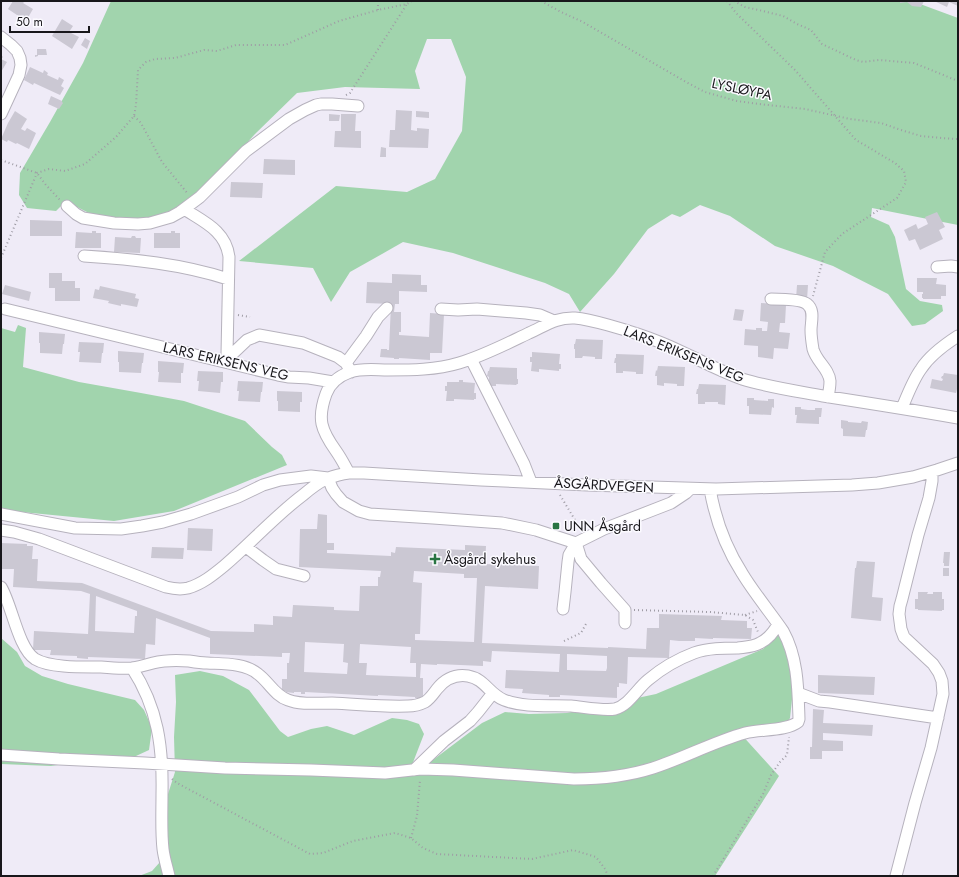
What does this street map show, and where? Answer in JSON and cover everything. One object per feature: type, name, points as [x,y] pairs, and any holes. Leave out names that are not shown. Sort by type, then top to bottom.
[{"type":"street","points":[[1,37],[17,51],[21,65],[19,75],[1,114]]},
{"type":"street","points":[[67,206],[83,218],[98,222],[128,224],[150,223],[171,217],[194,202],[252,146],[305,110],[316,105],[332,104],[358,106]]},
{"type":"street","points":[[184,209],[214,229],[224,240],[228,250],[228,360]]},
{"type":"street","points":[[84,256],[118,258],[176,266],[228,279]]},
{"type":"street","points":[[937,267],[958,267]]},
{"type":"street","points":[[771,299],[806,302],[810,306],[812,315],[811,331],[813,350],[827,371],[830,381],[828,397]]},
{"type":"street","points":[[228,360],[247,340],[259,336],[303,343],[338,358],[348,368],[378,317],[387,308]]},
{"type":"street","name":"LARS ERIKSENS VEG","points":[[5,309],[116,336],[228,360],[283,376],[334,382],[348,368],[364,370],[428,369],[459,363],[519,338],[554,320],[573,318],[596,322],[634,333],[662,343],[729,374],[742,378],[781,388],[828,397],[958,418]]},
{"type":"street","points":[[441,309],[477,309],[526,313],[540,315],[554,320]]},
{"type":"street","points":[[902,408],[922,367],[947,343],[958,336]]},
{"type":"street","points":[[471,359],[524,464],[531,482]]},
{"type":"street","points":[[334,382],[328,390],[322,405],[322,425],[327,438],[349,474]]},
{"type":"street","name":"ÅSGÅRDVEGEN","points":[[328,478],[338,475],[364,472],[474,480],[710,489],[865,484],[900,480],[932,472],[958,463]]},
{"type":"street","points":[[896,876],[931,748],[943,694],[942,681],[939,673],[933,664],[904,637],[899,621],[900,606],[929,498],[932,472]]},
{"type":"street","points":[[1,514],[75,528],[121,529],[191,514],[232,499],[263,485],[280,480],[311,476],[328,478]]},
{"type":"street","points":[[328,478],[332,488],[343,502],[360,511],[370,514],[502,523],[581,540]]},
{"type":"street","points":[[1,530],[39,539],[151,582],[177,589],[186,589],[205,580],[246,547],[284,511],[311,489],[328,478]]},
{"type":"street","points":[[563,609],[569,555],[581,540],[604,529],[671,503],[690,489]]},
{"type":"street","points":[[1,755],[162,767],[385,773],[418,770],[470,771],[591,779],[638,772],[653,768],[746,733],[790,726],[798,722],[799,719],[797,681],[792,650],[778,624],[741,572],[733,558],[718,523],[710,489]]},
{"type":"street","points":[[581,540],[581,559],[625,610],[625,623]]},
{"type":"street","points":[[246,547],[276,569],[304,576]]},
{"type":"street","points":[[1,587],[7,599],[24,646],[29,654],[42,662],[52,665],[132,668],[176,660],[244,667],[260,675],[282,698],[291,702],[395,706],[417,705],[429,699],[439,686],[447,680],[455,676],[465,676],[480,680],[493,693],[512,703],[611,709],[623,705],[645,682],[669,666],[695,653],[710,649],[753,646],[761,643],[768,637],[778,624]]},
{"type":"street","points":[[132,668],[146,693],[154,715],[160,748],[162,767],[163,850],[169,876]]},
{"type":"street","points":[[418,770],[444,741],[470,721],[493,693]]},
{"type":"street","points":[[798,693],[824,702],[938,718]]},
{"type":"path","points":[[378,1],[378,10]]},
{"type":"path","points":[[1,160],[37,172],[49,169],[65,171],[85,164],[116,137],[134,116],[138,70],[146,62],[155,59],[175,58],[204,50],[217,50],[236,45],[285,44],[339,21],[378,10],[407,4],[412,1]]},
{"type":"path","name":"LYSLØYPA","points":[[541,1],[584,22],[705,92],[759,104],[805,109],[835,116],[880,123],[921,136],[958,139]]},
{"type":"path","points":[[727,1],[736,13],[795,70],[856,140],[895,163],[904,171],[906,182],[897,198],[842,234],[824,252],[810,306]]},
{"type":"path","points":[[734,1],[745,7],[764,10],[783,16],[811,30],[822,44],[856,60],[863,62],[879,60],[914,63],[958,81]]},
{"type":"path","points":[[332,104],[350,93],[407,4]]},
{"type":"path","points":[[134,116],[141,123],[162,162],[194,202]]},
{"type":"path","points":[[37,172],[46,185],[67,206]]},
{"type":"path","points":[[1,258],[37,172]]},
{"type":"path","points":[[552,483],[581,540]]},
{"type":"path","points":[[625,610],[710,612],[745,615],[753,620],[761,643]]},
{"type":"path","points":[[564,641],[581,633],[587,622]]},
{"type":"path","points":[[713,876],[763,794],[771,775],[787,755],[790,726]]},
{"type":"path","points":[[162,767],[177,783],[310,854],[323,853],[353,841],[395,833],[411,838],[423,848],[437,854],[532,859],[573,850],[596,857],[605,869],[608,876]]},
{"type":"path","points":[[411,838],[417,816],[418,770]]},
{"type":"green space","points":[[111,1],[912,1],[958,18],[958,225],[872,208],[871,217],[889,225],[895,237],[906,289],[920,301],[942,305],[943,311],[925,324],[912,326],[888,294],[833,266],[775,246],[730,216],[700,205],[680,217],[672,214],[648,229],[614,274],[580,312],[569,294],[545,283],[453,253],[403,242],[350,272],[331,302],[313,268],[239,261],[336,186],[407,192],[435,179],[462,131],[466,77],[451,39],[427,39],[415,71],[420,89],[345,87],[297,93],[255,134],[213,180],[184,205],[165,216],[147,221],[97,217],[75,206],[63,204],[56,211],[27,208],[19,195],[20,173],[83,63]]},
{"type":"green space","points":[[18,325],[26,328],[23,367],[79,382],[184,401],[245,421],[282,455],[287,465],[174,511],[114,521],[1,510],[1,328],[15,332]]},
{"type":"green space","points":[[779,633],[788,651],[794,681],[790,718],[788,722],[740,733],[779,776],[715,876],[139,876],[152,871],[160,862],[156,822],[168,794],[175,772],[175,675],[200,671],[223,676],[249,690],[280,731],[288,737],[311,729],[327,726],[354,735],[392,718],[407,720],[419,724],[424,734],[412,765],[421,769],[482,723],[505,712],[529,714],[567,713],[656,694],[763,649]]},
{"type":"green space","points":[[1,638],[17,652],[25,666],[42,676],[68,684],[135,700],[144,710],[152,728],[149,750],[136,756],[51,766],[1,764]]},
{"type":"building","points":[[13,1],[22,1],[33,9],[26,21],[8,9]]},
{"type":"building","points":[[900,1],[924,1],[921,7],[912,6],[907,2],[900,3]]},
{"type":"building","points":[[934,1],[958,1],[958,6],[949,2],[947,7]]},
{"type":"building","points":[[62,19],[73,26],[69,32],[79,37],[72,49],[52,36]]},
{"type":"building","points":[[85,38],[90,41],[87,49],[81,45]]},
{"type":"building","points":[[37,49],[46,49],[47,55],[38,55],[35,57],[35,55],[37,55]]},
{"type":"building","points":[[1,59],[7,62],[1,72]]},
{"type":"building","points":[[30,67],[43,73],[44,70],[48,73],[47,75],[58,80],[59,77],[64,80],[61,86],[64,88],[60,95],[24,80]]},
{"type":"building","points":[[51,96],[62,101],[63,103],[59,109],[48,104]]},
{"type":"building","points":[[396,110],[412,111],[411,130],[417,131],[417,128],[429,129],[428,148],[389,147],[390,130],[395,130]]},
{"type":"building","points":[[15,111],[27,119],[21,129],[25,131],[27,128],[36,133],[29,149],[17,143],[16,144],[8,140],[7,142],[1,139]]},
{"type":"building","points":[[416,111],[429,112],[429,118],[416,117]]},
{"type":"building","points":[[329,114],[340,115],[339,121],[329,121]]},
{"type":"building","points":[[341,114],[356,114],[355,131],[361,131],[361,148],[334,147],[335,131],[341,131]]},
{"type":"building","points":[[381,147],[386,148],[386,157],[380,157]]},
{"type":"building","points":[[264,159],[295,160],[295,175],[263,174]]},
{"type":"building","points":[[231,182],[263,183],[262,198],[230,197]]},
{"type":"building","points":[[937,212],[945,227],[939,230],[943,239],[920,250],[915,239],[909,241],[904,230],[916,224],[918,229],[928,224],[925,217]]},
{"type":"building","points":[[30,220],[62,221],[62,236],[30,236]]},
{"type":"building","points":[[92,231],[101,233],[101,248],[75,248],[76,232],[92,233]]},
{"type":"building","points":[[171,231],[180,233],[180,248],[154,248],[154,233],[171,233]]},
{"type":"building","points":[[132,236],[141,238],[140,253],[114,252],[115,237],[131,238]]},
{"type":"building","points":[[49,273],[62,273],[62,281],[75,281],[75,288],[80,288],[80,301],[55,301],[55,288],[49,288]]},
{"type":"building","points":[[392,274],[421,275],[421,285],[427,285],[427,292],[399,291],[399,304],[395,304],[394,312],[401,312],[401,332],[399,332],[399,335],[429,337],[430,313],[444,314],[442,353],[430,353],[430,360],[380,357],[381,349],[389,350],[391,304],[366,303],[367,282],[392,283]]},
{"type":"building","points":[[917,278],[937,278],[936,284],[946,285],[946,296],[941,296],[941,299],[923,299],[923,292],[917,292]]},
{"type":"building","points":[[5,285],[31,292],[29,301],[2,294]]},
{"type":"building","points":[[797,285],[808,285],[807,300],[796,299]]},
{"type":"building","points":[[100,286],[136,294],[135,298],[139,299],[137,307],[121,304],[121,306],[108,303],[109,301],[93,298],[95,289],[99,290]]},
{"type":"building","points":[[761,303],[786,305],[785,323],[780,323],[779,332],[790,333],[788,349],[774,348],[773,359],[758,357],[758,346],[744,345],[745,329],[756,330],[756,328],[762,328],[762,331],[767,331],[768,322],[760,321]]},
{"type":"building","points":[[735,309],[744,310],[742,321],[733,320]]},
{"type":"building","points":[[39,332],[65,334],[62,354],[40,353]]},
{"type":"building","points":[[576,339],[603,340],[602,359],[583,356],[582,358],[575,358],[574,344]]},
{"type":"building","points":[[79,342],[104,343],[101,363],[79,362]]},
{"type":"building","points":[[118,351],[144,353],[141,373],[119,372]]},
{"type":"building","points":[[532,352],[560,354],[559,364],[561,364],[561,369],[559,369],[559,371],[539,369],[539,372],[531,371],[532,362],[530,362],[530,357],[532,357]]},
{"type":"building","points":[[616,354],[644,355],[643,374],[623,371],[623,373],[616,373],[616,363],[614,363]]},
{"type":"building","points":[[158,361],[184,363],[183,373],[181,373],[181,383],[158,382]]},
{"type":"building","points":[[658,366],[685,367],[684,386],[664,383],[664,386],[657,385],[657,376],[655,376]]},
{"type":"building","points":[[490,367],[517,368],[518,384],[496,384],[496,386],[489,386],[489,377],[487,376]]},
{"type":"building","points":[[198,371],[223,372],[223,382],[221,382],[220,393],[198,391]]},
{"type":"building","points":[[944,373],[958,375],[956,393],[930,388],[932,379],[942,381],[943,379],[941,378]]},
{"type":"building","points":[[459,380],[463,380],[463,382],[475,383],[474,393],[476,393],[476,399],[454,399],[454,401],[446,401],[447,391],[445,391],[445,386],[447,386],[447,382],[459,382]]},
{"type":"building","points":[[238,381],[263,382],[260,402],[238,401]]},
{"type":"building","points":[[699,384],[726,385],[725,405],[718,404],[718,402],[705,402],[705,404],[698,404],[698,394],[696,394]]},
{"type":"building","points":[[277,391],[302,392],[300,412],[278,411]]},
{"type":"building","points":[[747,398],[768,401],[768,399],[774,399],[774,408],[772,407],[771,415],[749,414]]},
{"type":"building","points":[[795,407],[801,407],[801,409],[808,410],[822,408],[821,417],[819,417],[819,424],[796,423],[797,415],[795,415]]},
{"type":"building","points":[[841,420],[861,423],[862,421],[868,422],[865,437],[843,436]]},
{"type":"building","points":[[318,514],[327,515],[327,543],[334,543],[334,550],[327,550],[327,553],[391,556],[391,552],[395,553],[396,547],[465,550],[465,545],[486,546],[485,564],[539,566],[538,589],[485,586],[482,643],[646,649],[647,628],[659,628],[659,614],[722,616],[721,620],[747,621],[747,628],[752,628],[751,639],[695,638],[695,641],[670,640],[669,658],[628,657],[627,684],[619,683],[619,687],[617,687],[617,698],[560,695],[560,697],[549,697],[549,695],[522,693],[523,689],[505,688],[506,670],[559,672],[560,654],[492,651],[491,662],[483,661],[483,666],[421,664],[420,678],[423,678],[423,698],[305,692],[305,694],[301,694],[301,692],[294,693],[282,691],[282,679],[287,679],[287,663],[289,663],[290,653],[282,653],[282,657],[210,654],[210,638],[156,618],[155,645],[146,644],[145,659],[88,657],[88,659],[77,658],[77,656],[50,655],[51,650],[33,650],[34,631],[88,634],[90,594],[81,591],[13,587],[14,569],[1,569],[1,543],[27,544],[27,546],[33,546],[32,559],[38,559],[37,581],[82,583],[211,631],[254,632],[254,624],[273,625],[273,616],[292,617],[293,605],[334,607],[334,610],[359,611],[360,586],[378,586],[378,577],[380,577],[381,571],[299,567],[300,529],[317,529]],"holes":[[[414,571],[464,574],[464,578],[477,578],[474,642],[415,640],[415,634],[420,634],[422,583],[413,582]],[[96,596],[137,611],[137,616],[135,616],[134,633],[95,631]],[[305,642],[344,644],[343,662],[348,663],[347,674],[304,672]],[[360,644],[411,647],[410,663],[416,663],[416,677],[366,675],[367,663],[359,663]],[[567,654],[607,656],[606,671],[567,670]]]},
{"type":"building","points":[[188,528],[213,529],[212,551],[187,550]]},
{"type":"building","points":[[152,547],[184,548],[183,559],[151,558]]},
{"type":"building","points":[[944,552],[950,552],[949,566],[944,566]]},
{"type":"building","points":[[857,561],[875,562],[872,597],[883,598],[881,621],[851,618],[855,568]]},
{"type":"building","points":[[943,568],[949,568],[949,576],[943,576]]},
{"type":"building","points":[[918,592],[928,592],[927,594],[933,594],[933,592],[942,592],[942,599],[944,599],[944,610],[915,609],[915,599],[918,599]]},
{"type":"building","points":[[818,675],[875,677],[874,695],[818,693]]},
{"type":"building","points":[[813,709],[824,710],[823,723],[873,725],[872,736],[823,733],[823,740],[843,741],[843,751],[822,751],[822,759],[810,759],[810,747],[812,747]]},
{"type":"place","name":"UNN Åsgård","points":[[556,526]]},
{"type":"place","name":"Åsgård sykehus","points":[[435,559]]}]
